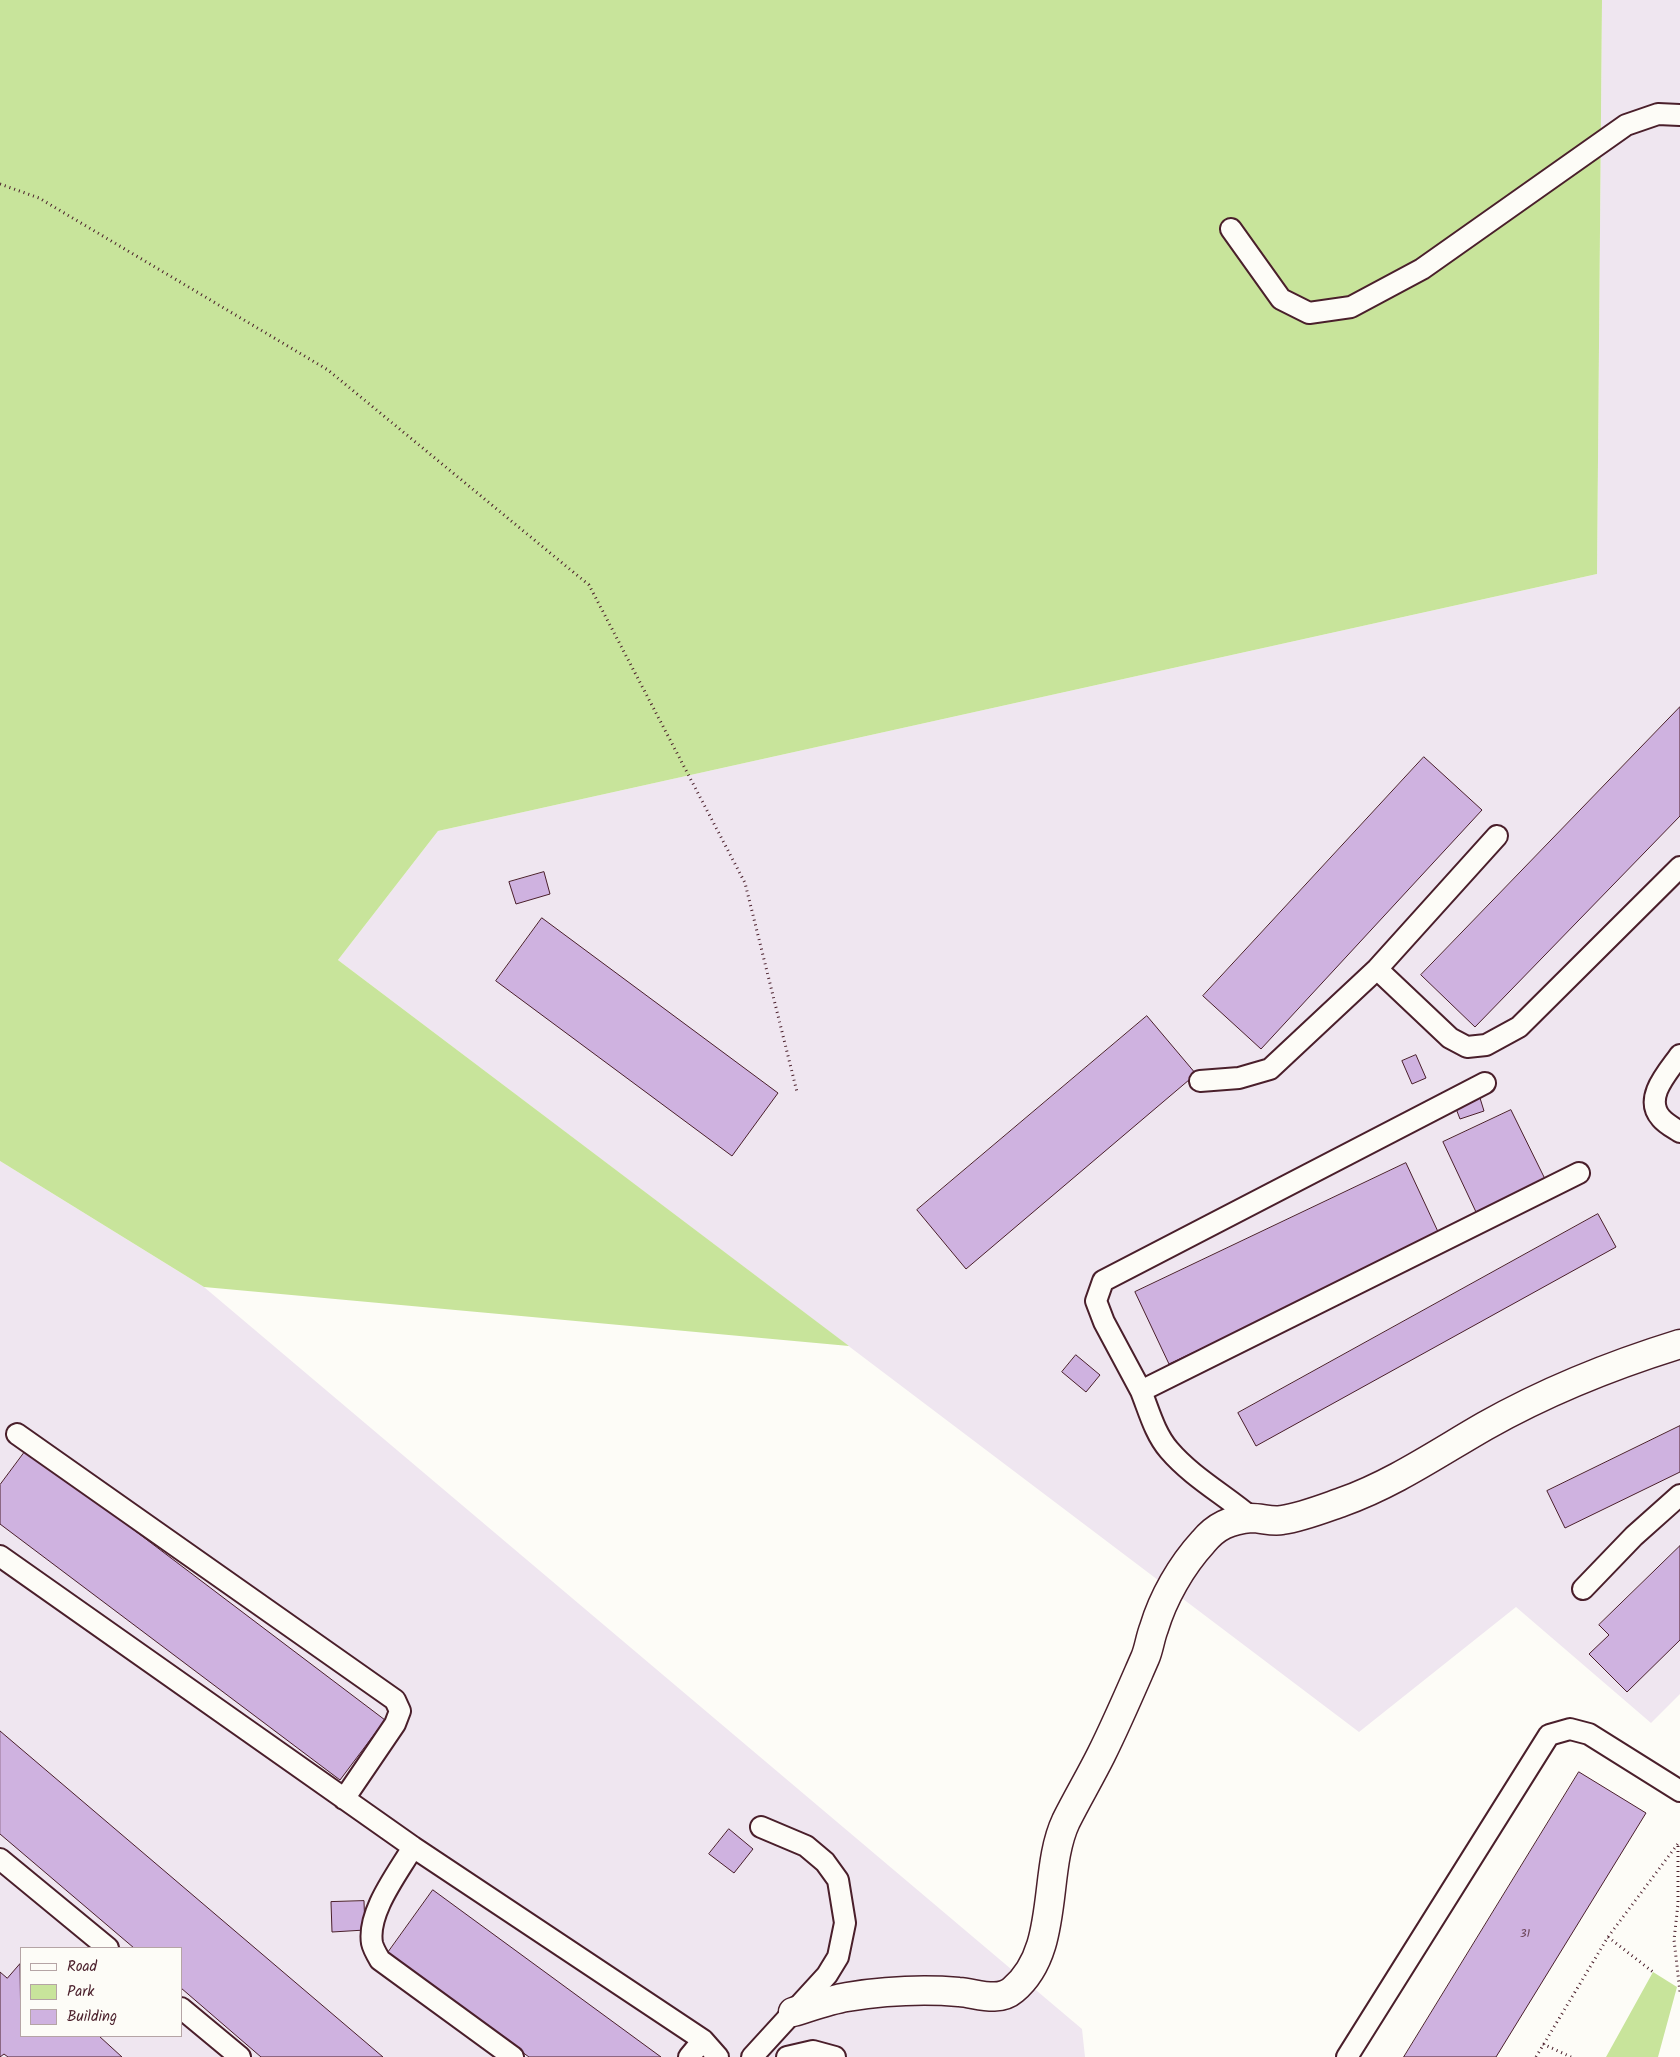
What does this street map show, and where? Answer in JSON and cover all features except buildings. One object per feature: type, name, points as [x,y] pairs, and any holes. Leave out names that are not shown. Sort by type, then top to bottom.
[{"type":"street","points":[[793,2012],[844,1997],[882,1993],[914,1991],[961,1992],[990,1997],[1010,1993],[1020,1983],[1031,1968],[1042,1940],[1053,1884],[1055,1855],[1065,1824],[1102,1754],[1147,1654],[1154,1626],[1173,1584],[1202,1542],[1221,1524],[1252,1518],[1279,1521],[1348,1500],[1424,1464],[1484,1427],[1538,1398],[1622,1362],[1680,1344]]},
{"type":"lane","points":[[1231,229],[1281,299],[1309,313],[1351,307],[1422,269],[1626,125],[1658,114],[1680,115]]},
{"type":"lane","points":[[1200,1081],[1240,1078],[1270,1069],[1377,969],[1497,836]]},
{"type":"lane","points":[[1377,969],[1450,1038],[1467,1046],[1486,1046],[1519,1028],[1680,867]]},
{"type":"lane","points":[[1680,1056],[1658,1086],[1654,1104],[1660,1118],[1680,1132]]},
{"type":"lane","points":[[1252,1518],[1231,1500],[1189,1470],[1168,1449],[1157,1432],[1141,1392],[1104,1322],[1096,1301],[1103,1281],[1486,1083]]},
{"type":"lane","points":[[1141,1392],[1578,1173]]},
{"type":"lane","points":[[17,1434],[394,1700],[400,1710],[395,1724],[344,1799]]},
{"type":"lane","points":[[1583,1589],[1634,1536],[1680,1495]]},
{"type":"lane","points":[[0,1556],[413,1847],[703,2040],[718,2057]]},
{"type":"lane","points":[[1346,2057],[1549,1735],[1570,1729],[1589,1734],[1680,1791]]},
{"type":"lane","points":[[752,2057],[826,1975],[838,1957],[845,1923],[838,1880],[825,1862],[806,1846],[761,1827]]},
{"type":"lane","points":[[413,1847],[378,1908],[372,1928],[372,1944],[380,1960],[513,2057]]},
{"type":"lane","points":[[0,1859],[107,1947]]},
{"type":"lane","points":[[182,2009],[240,2057]]},
{"type":"lane","points":[[689,2057],[703,2040]]},
{"type":"lane","points":[[787,2057],[813,2051],[835,2057]]},
{"type":"path","points":[[0,184],[39,198],[328,370],[589,585],[745,883],[797,1092]]},
{"type":"path","points":[[1536,2057],[1608,1937],[1679,1843]]},
{"type":"path","points":[[1679,1843],[1678,1904],[1674,1940],[1680,1992]]},
{"type":"path","points":[[1608,1937],[1653,1972]]},
{"type":"path","points":[[1543,2044],[1571,2057]]},
{"type":"shaded area","points":[[1602,0],[1680,0],[1680,1694],[1651,1723],[1516,1607],[1359,1732],[338,960],[438,831],[1597,574]]},
{"type":"shaded area","points":[[0,1161],[204,1287],[1082,2029],[1085,2057],[0,2057]]},
{"type":"green space","points":[[0,0],[1602,0],[1597,574],[438,831],[338,960],[849,1346],[204,1287],[0,1161]]},
{"type":"green space","points":[[1653,1972],[1677,1987],[1658,2057],[1606,2057]]}]
